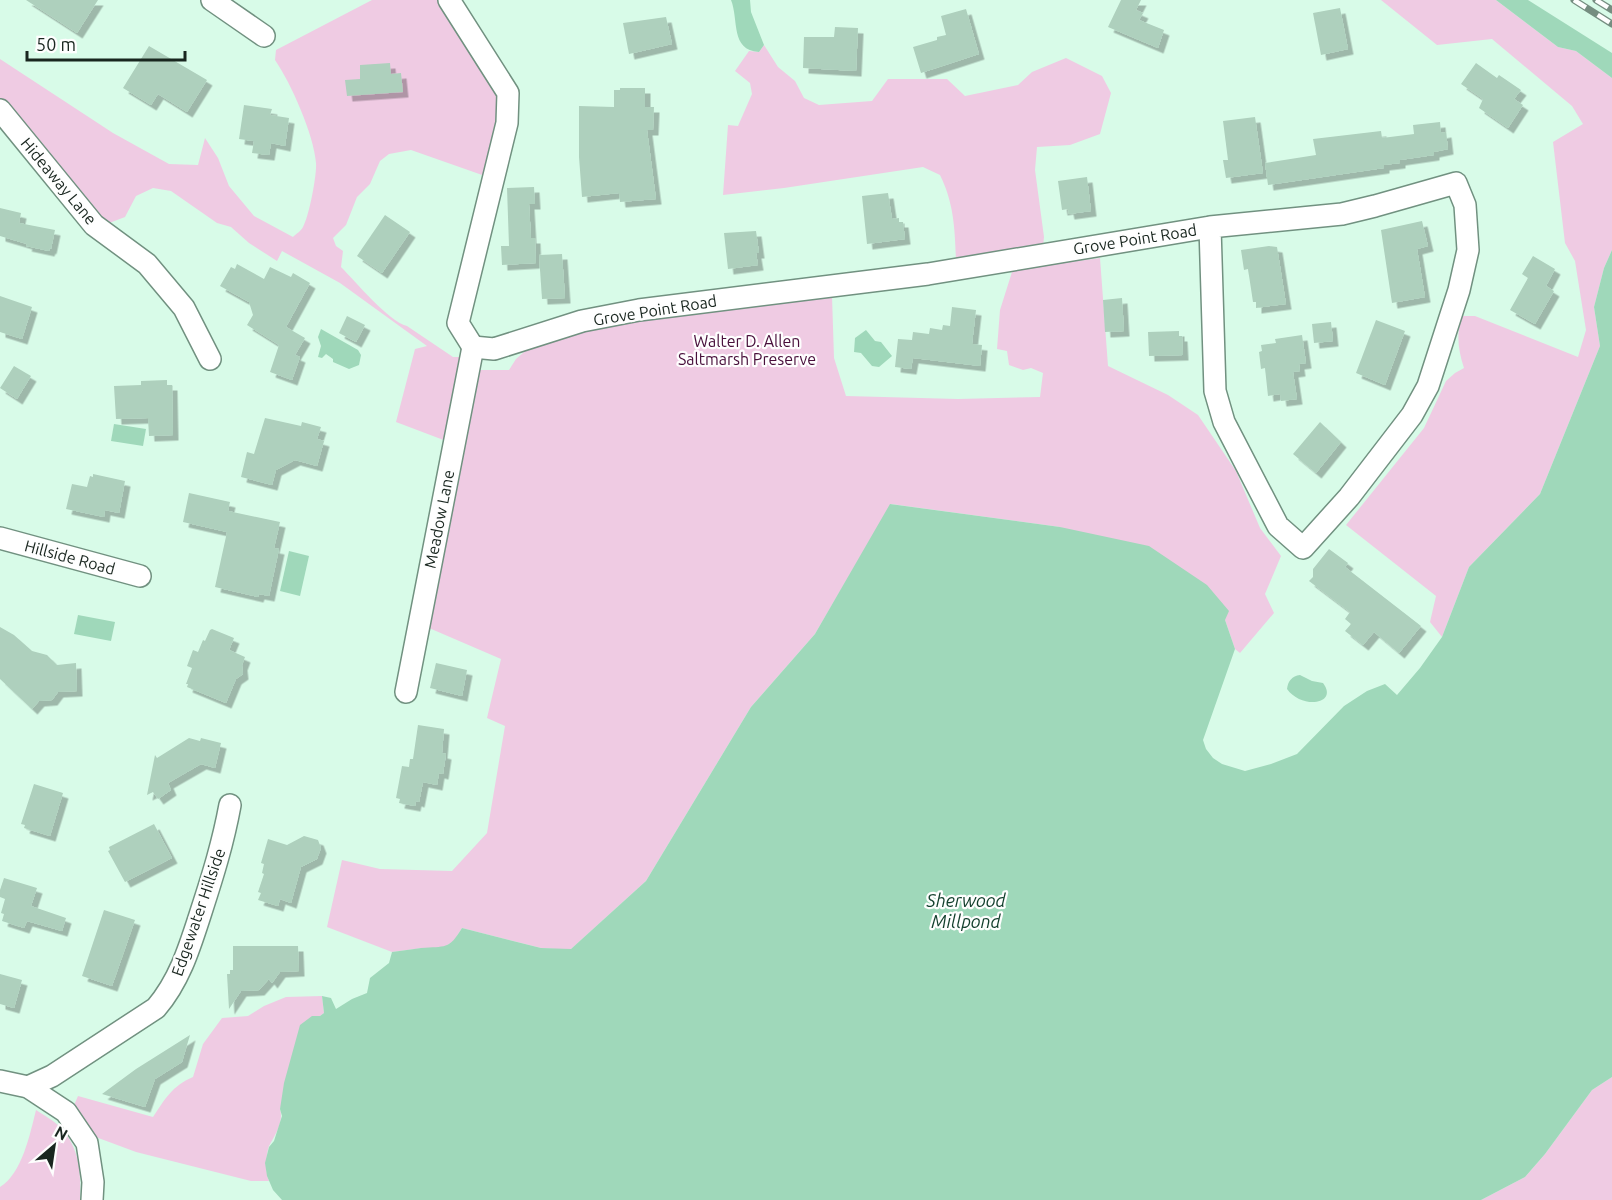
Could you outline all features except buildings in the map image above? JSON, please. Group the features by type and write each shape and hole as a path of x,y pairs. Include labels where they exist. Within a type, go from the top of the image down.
{"street":[{"path":"212,0 264,36"},
{"path":"449,0 508,93 507,123 458,323 472,347"},
{"name":"Hideaway Lane","path":"0,110 94,225 147,264 184,308 210,359"},
{"name":"Grove Point Road","path":"472,347 494,349 582,321 639,310 928,274 1210,227 1342,214 1375,207 1456,183 1465,205 1468,250 1459,290 1428,386 1412,415 1356,488 1303,548 1278,526 1224,422 1215,391 1210,227"},
{"name":"Meadow Lane","path":"406,692 472,347"},
{"name":"Hillside Road","path":"0,538 140,576"},
{"name":"Edgewater Hillside","path":"28,1087 52,1076 156,1008 170,992 188,952 221,850 230,805"},
{"path":"0,1080 28,1087 66,1112 87,1143 93,1182 92,1200"}],"green space":[{"name":"Walter D. Allen Saltmarsh Preserve","path":"372,0 440,0 500,100 502,119 485,176 411,150 389,154 380,161 370,184 357,197 346,225 333,238 336,246 343,251 341,267 391,317 453,357 459,357 463,366 476,370 509,370 516,359 541,337 584,326 832,296 834,358 846,396 958,399 1040,397 1043,373 1031,368 1023,370 1009,365 1007,351 997,349 1000,310 1012,272 1009,254 956,261 951,206 940,175 923,167 723,195 728,125 738,126 752,94 750,83 735,71 749,51 759,52 764,45 778,67 795,81 804,98 819,105 872,101 888,79 947,79 965,96 1018,85 1032,72 1066,58 1102,76 1111,93 1100,134 1070,145 1037,147 1035,170 1044,237 1041,266 1100,258 1108,366 1168,395 1198,415 1236,471 1260,528 1281,556 1265,594 1274,613 1240,653 1235,649 1225,620 1060,527 891,504 815,634 751,707 646,881 570,950 541,948 462,928 454,941 443,948 392,952 327,927 342,860 380,869 452,871 487,833 505,726 487,718 501,659 429,628 462,447 396,422 415,349 427,346 340,283 282,251 277,261 249,243 231,227 217,223 171,191 153,188 136,196 125,217 104,225 0,103 0,59 113,133 169,164 198,165 205,138 218,158 229,186 254,216 293,237 302,228 308,214 316,163 311,138 301,110 275,60 276,50"},
{"path":"1381,0 1496,0 1558,47 1576,51 1612,78 1612,250 1604,268 1594,307 1600,346 1540,494 1469,567 1442,637 1430,622 1436,596 1346,525 1424,428 1446,381 1464,368 1458,342 1462,316 1475,316 1578,357 1586,330 1575,261 1565,243 1553,142 1583,124 1572,106 1492,39 1437,45"},
{"path":"322,996 324,1013 320,1016 280,1109 280,1124 268,1149 266,1169 269,1181 251,1181 136,1152 93,1136 72,1110 78,1096 153,1117 174,1089 193,1077 203,1044 222,1018 248,1016 286,997"},
{"path":"1612,1077 1612,1200 1481,1200 1525,1177 1545,1154 1592,1090"},
{"path":"36,1110 60,1127 72,1143 78,1161 80,1200 0,1200 0,1187 8,1181 19,1163 28,1141"}],"water":[{"path":"731,0 750,0 751,12 764,45 759,52 750,50 740,40"},
{"path":"1496,0 1528,0 1612,53 1612,78 1576,51 1558,47"},
{"name":"Sherwood Millpond","path":"1612,250 1612,1077 1592,1090 1545,1154 1525,1177 1481,1200 282,1200 273,1190 265,1163 282,1116 280,1109 284,1083 300,1025 312,1016 320,1016 324,1013 322,996 331,998 336,1009 367,993 370,978 389,963 392,952 446,946 462,928 541,948 571,949 646,881 751,707 815,634 890,504 1060,527 1149,546 1207,585 1229,611 1225,620 1235,649 1203,740 1213,758 1222,764 1245,771 1297,754 1344,706 1367,691 1385,684 1397,695 1442,637 1469,567 1540,494 1600,346 1594,307 1604,268"},
{"path":"321,329 358,350 361,355 359,365 349,369 333,362 333,359 326,354 322,358 318,357 321,346 318,337"},
{"path":"866,330 875,341 881,342 892,356 879,367 872,366 861,353 854,352 855,338"},
{"path":"114,424 146,429 143,446 111,441"},
{"path":"289,551 309,556 300,596 280,591"},
{"path":"78,615 115,622 111,641 74,634"},
{"path":"1300,675 1323,683 1327,690 1323,700 1309,702 1301,700 1287,689 1291,679"}],"railway":[{"path":"1574,0 1612,24"},
{"path":"1596,0 1612,10"}]}
